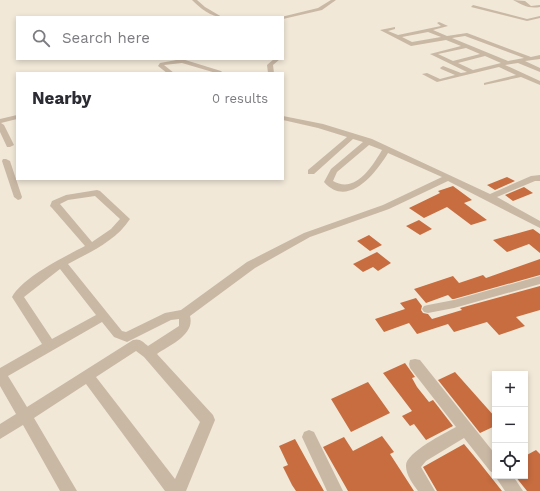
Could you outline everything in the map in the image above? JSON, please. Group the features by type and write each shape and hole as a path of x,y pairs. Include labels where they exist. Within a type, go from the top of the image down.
{"street":[{"path":"194,0 218,16"},
{"path":"284,18 320,9 334,0"},
{"path":"516,0 523,2 530,7 540,6"},
{"path":"473,8 482,8 527,20 540,17"},
{"path":"493,16 502,13"},
{"path":"397,37 446,26 439,23"},
{"path":"393,28 383,30 411,44 465,34 529,58"},
{"path":"428,30 507,63"},
{"path":"472,72 433,54 484,41"},
{"path":"427,42 446,51"},
{"path":"452,63 486,54"},
{"path":"424,74 439,81 507,63 540,57"},
{"path":"271,72 270,65 275,60"},
{"path":"170,72 161,66 162,64 182,61 219,72"},
{"path":"519,61 540,70"},
{"path":"499,65 540,83"},
{"path":"443,68 460,75"},
{"path":"486,84 521,75"},
{"path":"0,121 16,117"},
{"path":"284,118 316,124 369,141 490,197 540,225"},
{"path":"0,125 10,145"},
{"path":"311,172 352,136"},
{"path":"369,141 334,171 328,182 345,190 357,185 380,160 387,149"},
{"path":"6,161 18,198"},
{"path":"0,175 10,172"},
{"path":"0,432 88,377 132,341 169,316 184,314 251,265 307,235 386,207 449,177"},
{"path":"490,197 534,178 540,178"},
{"path":"50,346 18,297 21,292 61,263 90,246 122,226 125,219 97,193 66,198 55,203 55,206 90,246"},
{"path":"61,263 118,334 132,341 148,353 208,420 176,491 88,377"},
{"path":"428,309 454,304 540,280"},
{"path":"148,353 184,329 186,322 184,314"},
{"path":"69,491 0,374 103,316"},
{"path":"415,364 492,462"},
{"path":"427,491 416,475 413,465 421,456 465,429"},
{"path":"309,437 335,491"},
{"path":"505,479 515,491"}],"building":[{"path":"507,177 515,181 495,190 487,185"},
{"path":"453,186 472,200 464,203 487,220 471,225 447,207 424,218 409,208 440,193 438,191"},
{"path":"524,187 533,193 513,201 505,195"},
{"path":"419,220 432,229 420,235 406,226"},
{"path":"533,229 540,234 540,253 529,244 507,252 493,240"},
{"path":"369,235 382,245 370,251 357,241"},
{"path":"377,252 391,263 378,271 373,267 363,272 353,264"},
{"path":"540,259 540,275 454,299 448,295 426,303 414,289 453,276 459,283 483,275 486,278"},
{"path":"540,286 540,310 516,317 525,326 499,335 487,322 454,332 448,324 417,334 409,323 384,332 375,319 405,309 400,303 416,298 422,306 421,310 423,313 428,314 432,319 462,310 460,308"},
{"path":"405,363 415,377 412,378 417,387 429,402 433,400 453,426 426,440 414,424 410,426 402,416 412,411 383,373"},
{"path":"455,372 492,414 492,427 480,433 438,380"},
{"path":"368,382 390,413 351,432 331,399"},
{"path":"382,436 394,452 390,454 414,491 348,491 323,447 344,437 353,451"},
{"path":"295,439 324,491 296,491 292,485 283,467 288,465 279,446"},
{"path":"464,444 502,491 437,491 423,467"},
{"path":"536,450 540,454 540,491 527,491 517,479 528,479 528,454"}]}
